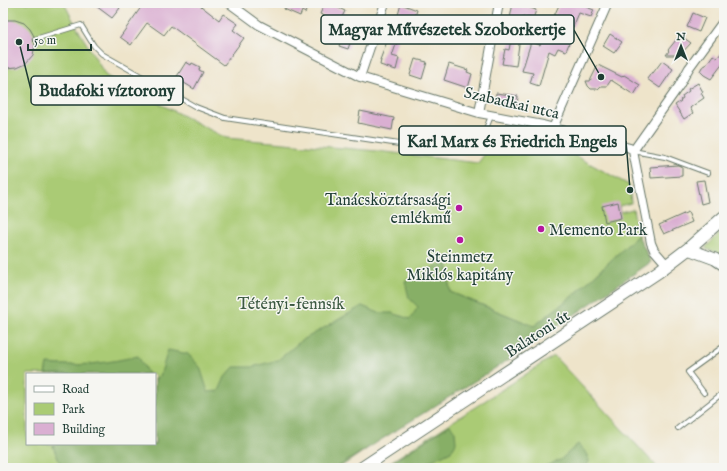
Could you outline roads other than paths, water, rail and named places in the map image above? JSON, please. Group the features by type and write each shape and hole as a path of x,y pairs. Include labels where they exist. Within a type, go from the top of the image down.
{"main road":[{"name":"Balatoni út","path":"362,468 667,265 688,249 724,217"}],"street":[{"name":"Szabadkai utca","path":"229,3 259,25 360,76 479,113 553,128 630,148 633,151"},
{"path":"360,76 385,3"},
{"path":"479,113 499,3"},
{"path":"553,128 608,3"},
{"path":"667,265 654,250 651,243 633,151 679,86 689,68 724,20"},
{"path":"688,249 715,259 724,265"}],"lane":[{"path":"34,39 80,24 94,46 102,54 196,107 213,115 225,118 446,151 467,149 476,143 483,135 491,116"},
{"path":"633,151 665,157 708,173"},
{"path":"704,393 688,372 724,346"},
{"path":"678,428 724,392"}],"place":[{"name":"Budafoki víztorony","path":"19,42"},
{"name":"Magyar Művészetek Szoborkertje","path":"601,77"},
{"name":"Karl Marx és Friedrich Engels","path":"630,190"},
{"name":"Tanácsköztársasági emlékmű","path":"459,208"},
{"name":"Memento Park","path":"541,229"},
{"name":"Steinmetz Miklós kapitány","path":"460,240"}],"park label":[{"name":"Tétényi-fennsík","path":"291,303"}]}
